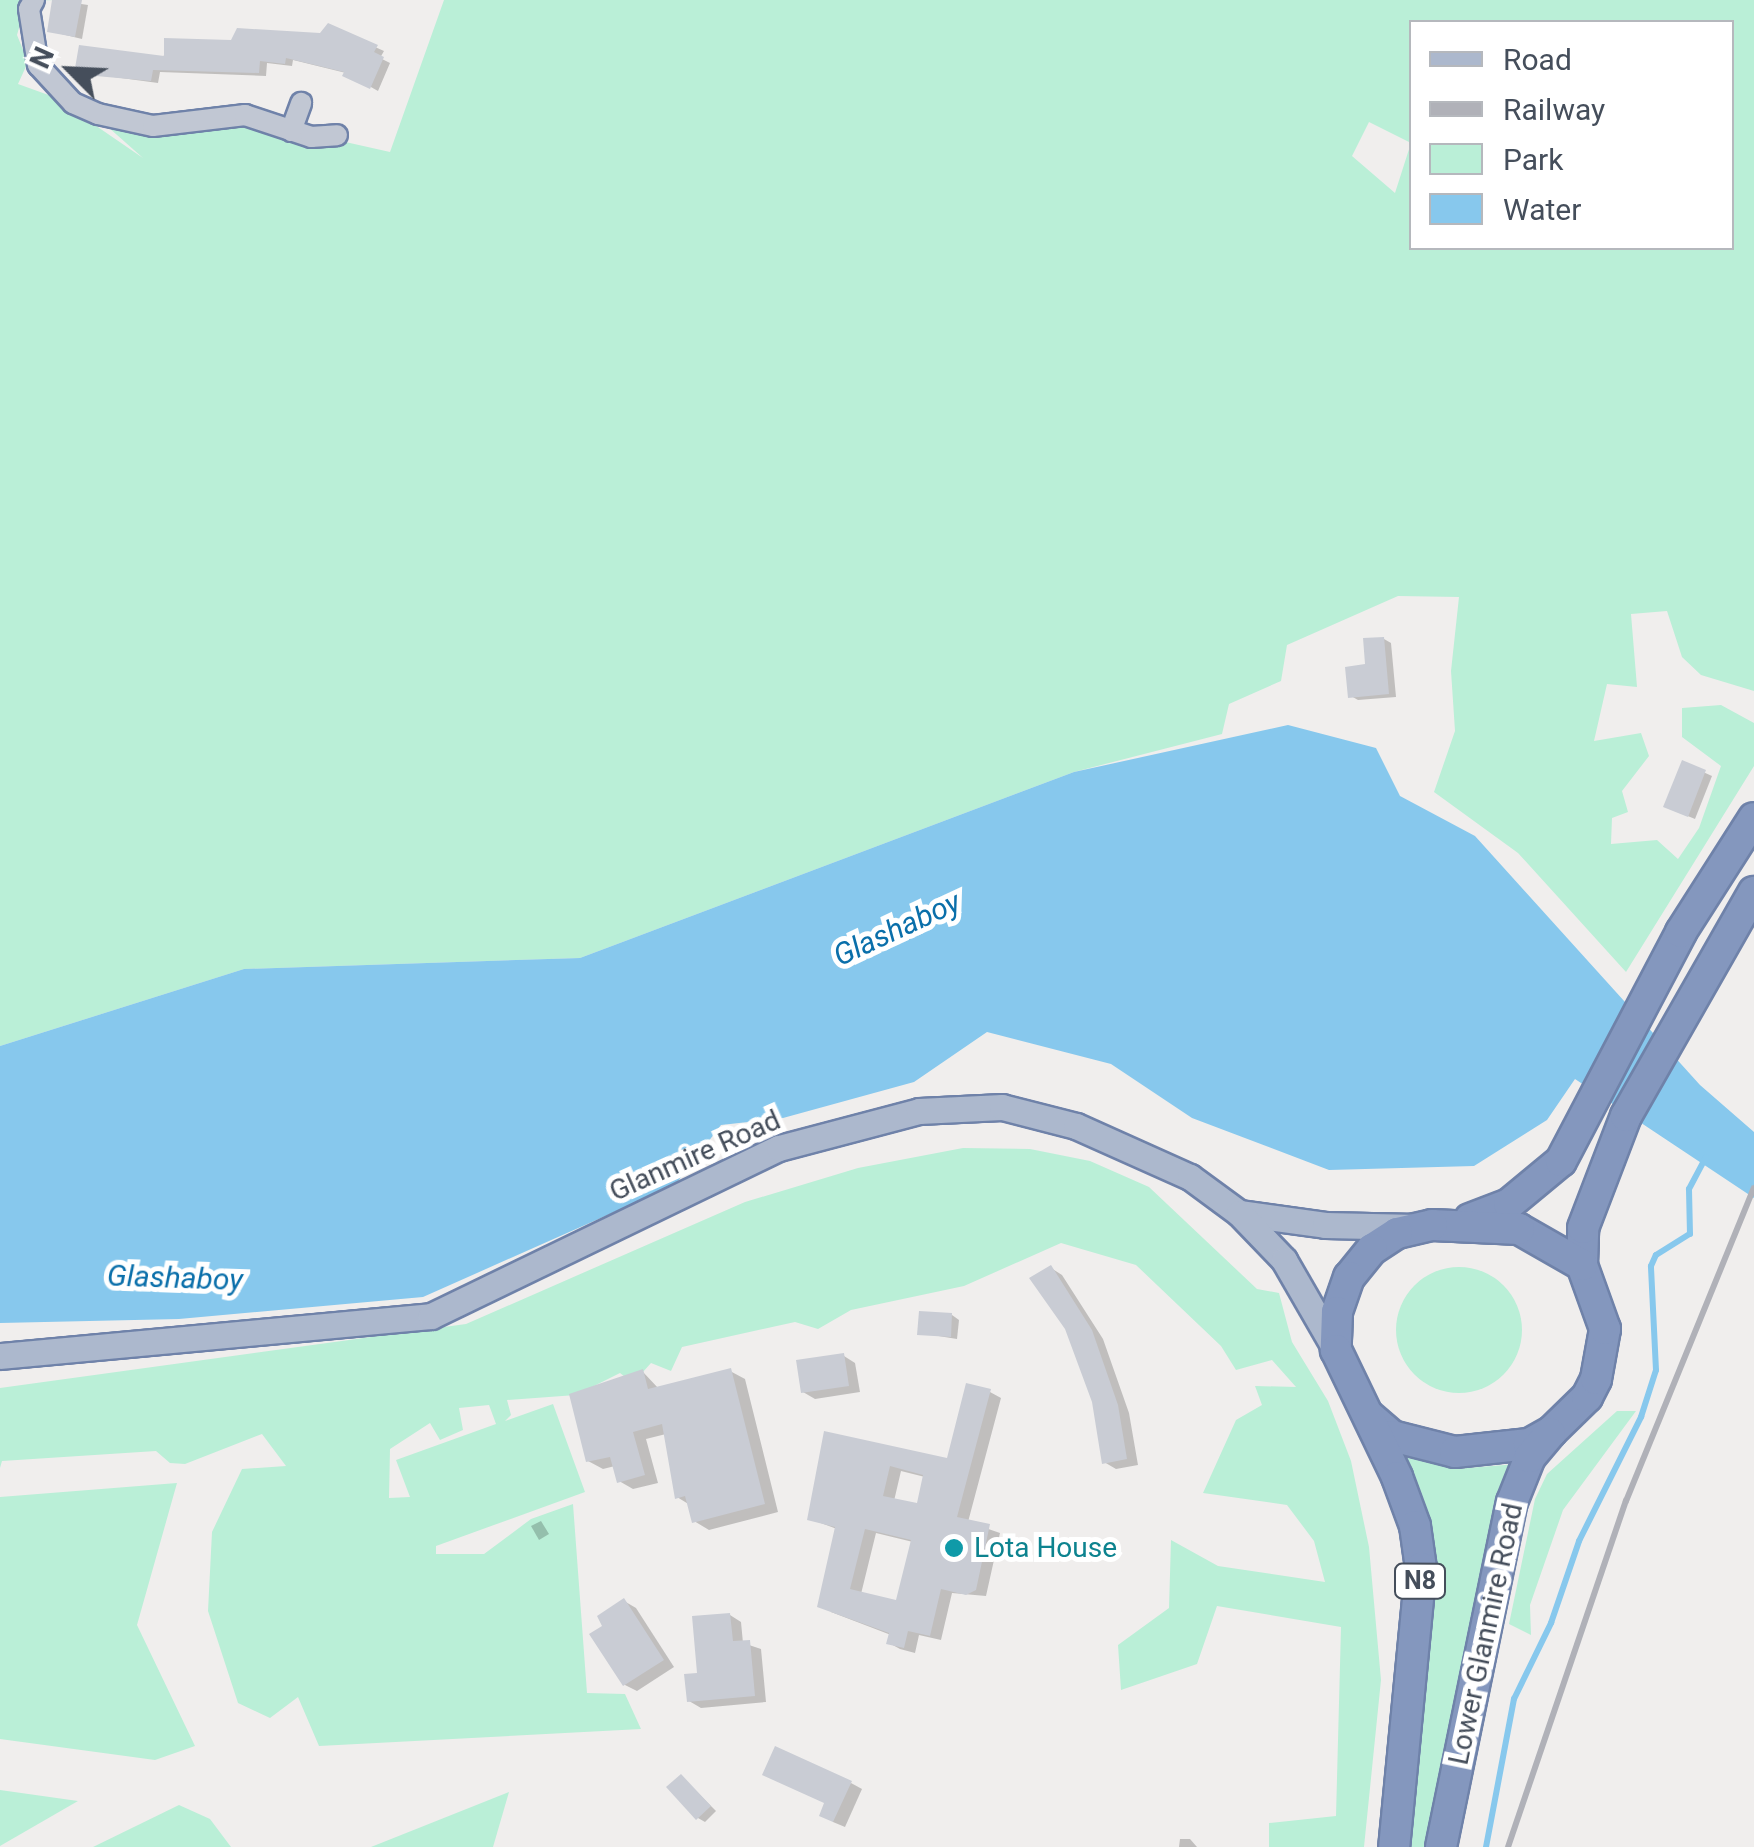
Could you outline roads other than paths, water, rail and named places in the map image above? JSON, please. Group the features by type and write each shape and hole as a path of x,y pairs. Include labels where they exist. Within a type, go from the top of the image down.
{"highway":[{"path":"1458,1223 1509,1204 1552,1171 1644,998 1754,818"},
{"path":"1369,1416 1392,1436 1455,1452 1529,1444 1552,1431 1587,1397 1596,1379 1605,1329 1582,1264 1588,1211 1626,1116 1670,1030 1754,892"},
{"path":"1336,1350 1338,1312 1348,1277 1372,1248 1422,1227 1458,1223 1519,1229 1582,1264"},
{"name":"N8","path":"1336,1350 1369,1416"},
{"name":"Lower Glanmire Road","path":"1369,1416 1415,1526 1421,1568 1394,1847"},
{"name":"Lower Glanmire Road","path":"1441,1847 1512,1502 1530,1458 1552,1431"}],"main road":[{"name":"Glanmire Road","path":"0,1356 431,1316 779,1148 919,1111 1002,1107 1076,1126 1190,1177 1239,1212 1296,1277 1336,1350"},
{"path":"1239,1212 1324,1225 1422,1227"}],"street":[{"path":"34,0 29,9 38,65 73,102 153,126 220,114 268,120 291,131 338,135"},
{"path":"291,131 301,103"}],"water":[{"name":"Glashaboy","path":"1288,725 1376,748 1400,796 1475,836 1700,1085 1754,1132 1754,1198 1575,1079 1547,1120 1474,1166 1329,1170 1192,1118 1111,1064 987,1032 914,1082 783,1118 721,1125 675,1185 423,1297 179,1319 0,1323 0,1046 244,969 580,958 1074,772"}],"waterway":[{"path":"1486,1847 1514,1699 1551,1623 1579,1541 1641,1417 1656,1370 1651,1266 1656,1255 1690,1234 1689,1189 1706,1157"}],"railway":[{"path":"1508,1847 1626,1501 1754,1188"}],"place":[{"name":"Lota House","path":"954,1548"}]}
